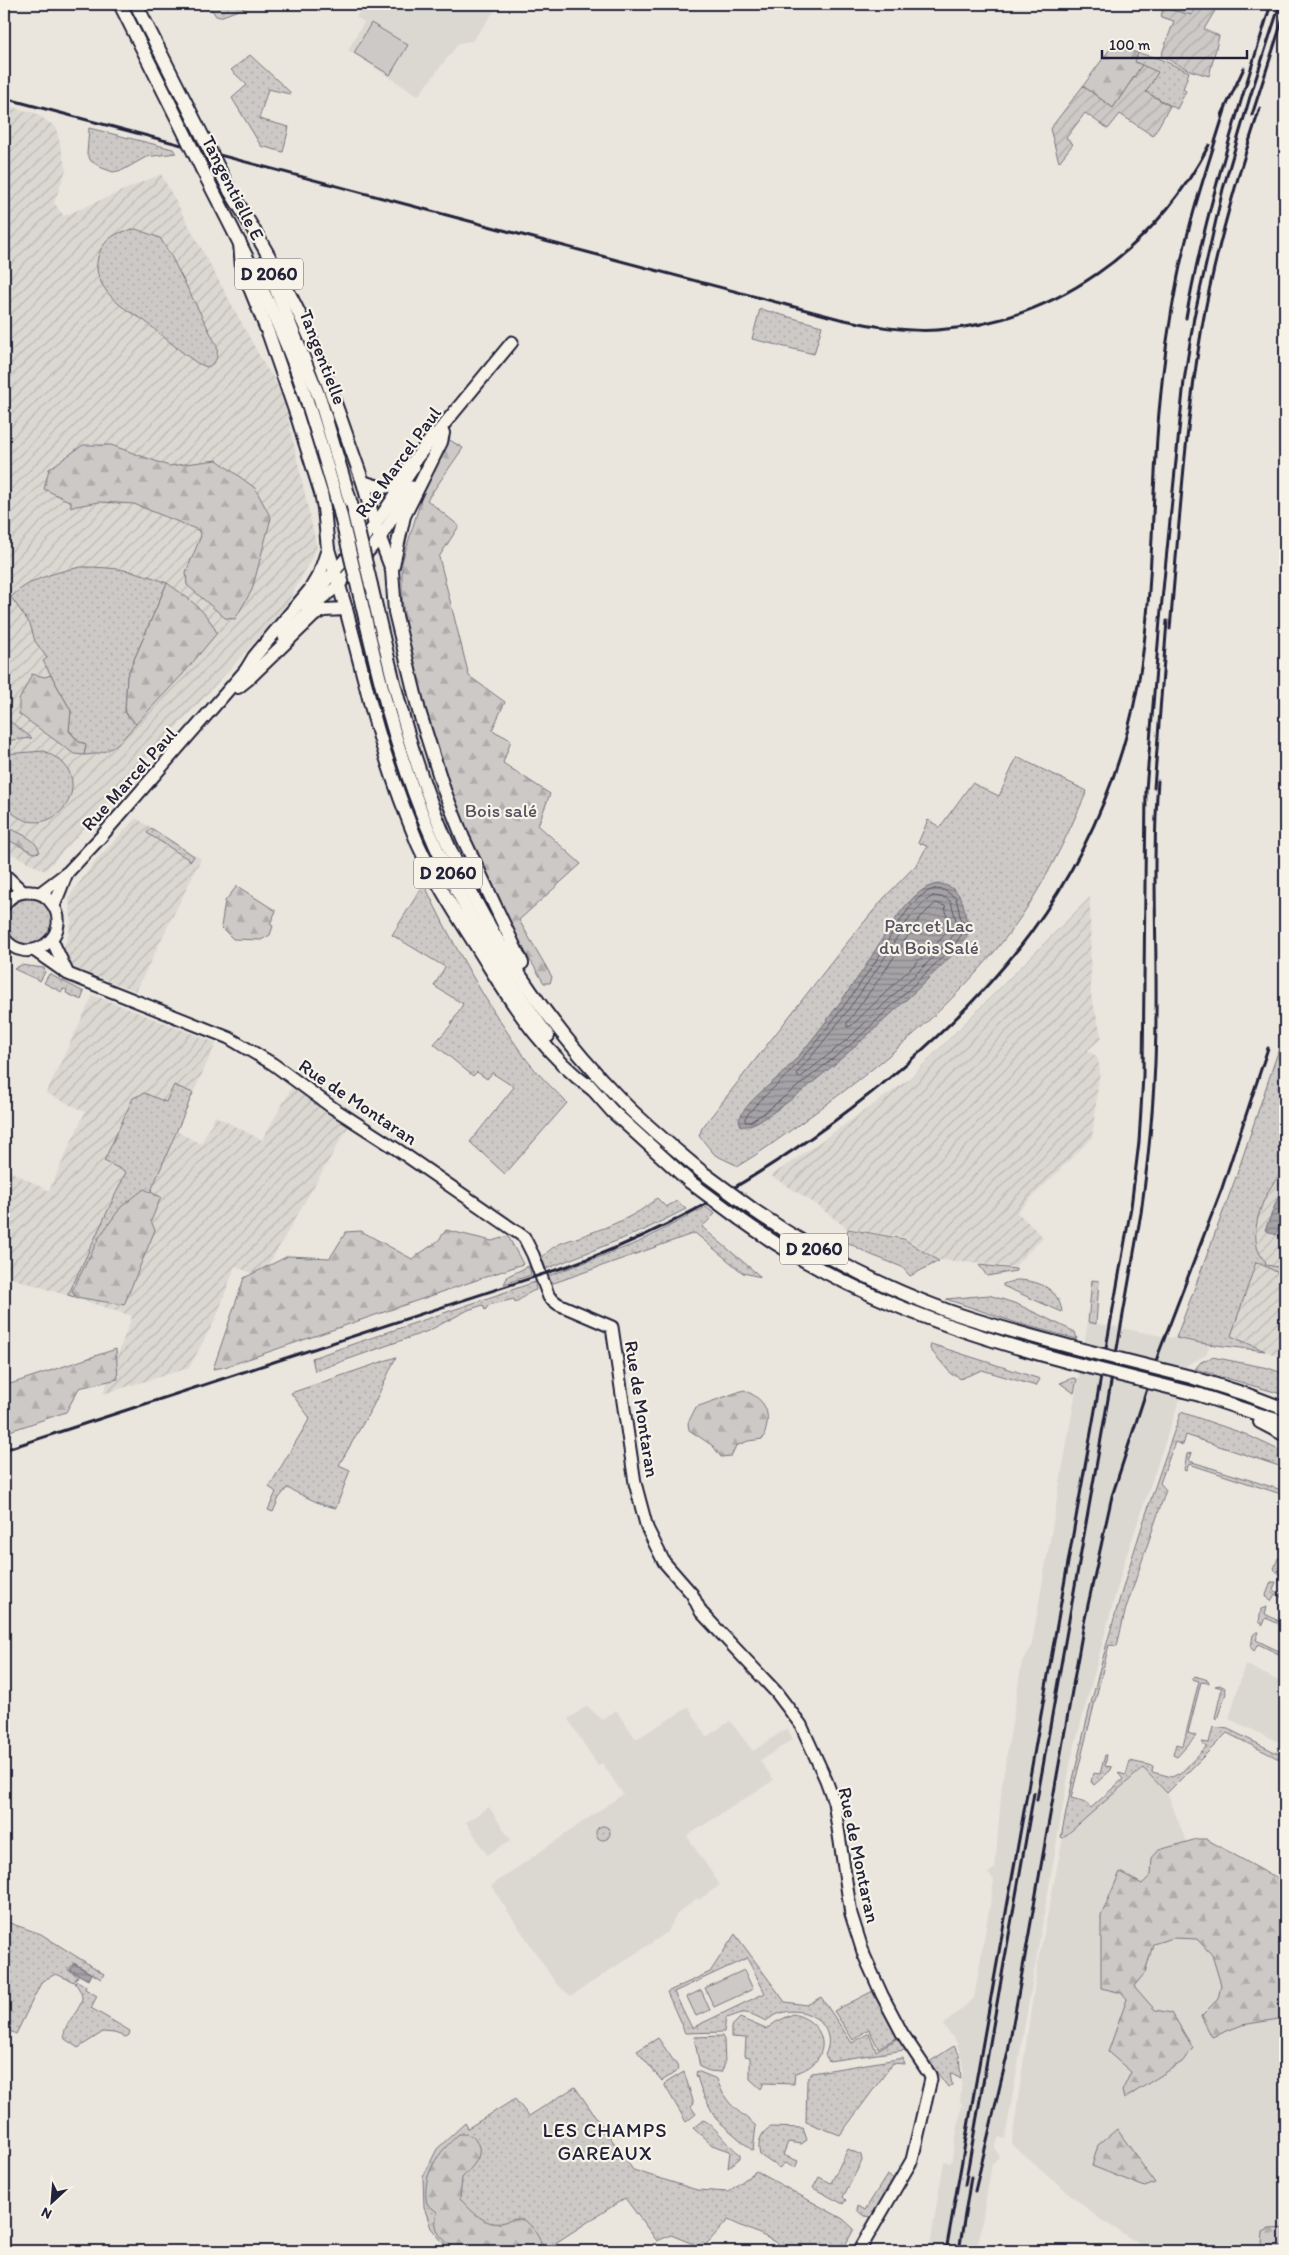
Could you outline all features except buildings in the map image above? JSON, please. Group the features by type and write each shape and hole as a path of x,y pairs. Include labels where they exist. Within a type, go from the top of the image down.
{"main road":[{"name":"Tangentielle E","path":"120,4 240,243 294,364 317,430 339,508 379,678 400,754 446,870 489,949 516,991 553,1043 592,1089"},
{"name":"Tangentielle E","path":"136,4 230,191"},
{"path":"230,191 253,228 311,340 331,388 363,482 375,525 392,570 397,620 431,753 464,838 518,956 544,1000 551,1018"},
{"name":"Tangentielle","path":"230,191 277,291 305,359 335,446 354,514 411,744 427,792 447,841 488,922 551,1018"},
{"path":"240,243 242,268 269,335 300,425 324,508 328,549 394,782 419,845 443,893 527,1022 570,1073 592,1089"},
{"path":"363,482 379,487 390,486 404,474 418,453 438,435 441,442 404,516 392,570"},
{"path":"245,672 254,657 310,590 320,573 328,549"},
{"path":"238,687 248,680 314,615 324,610 346,609"},
{"name":"D 2060","path":"551,1018 577,1051 621,1100 650,1128 702,1172 755,1211 807,1245 876,1280 948,1311 1079,1349 1191,1377 1285,1409"},
{"name":"D 2060","path":"592,1089 612,1111 690,1182 773,1243 849,1285 923,1317 997,1343 1200,1395 1246,1409"},
{"path":"1246,1409 1285,1423"},
{"path":"1246,1409 1260,1422 1285,1435"}],"street":[{"name":"Rue Marcel Paul","path":"40,894 68,872 375,525 438,435 512,342"},
{"name":"Rue Marcel Paul","path":"215,708 238,687 314,604 338,586 380,538 396,515 438,435"},
{"name":"Rue Marcel Paul","path":"54,906 68,872"},
{"path":"4,874 23,892"},
{"path":"5,899 23,892 40,894 54,906 57,913 58,928 52,940 44,947 35,951"},
{"name":"Rue de Montaran","path":"4,938 9,944 19,950 35,951 52,965 68,974 218,1032 273,1064 332,1108 398,1150 524,1237 549,1297 567,1308 612,1327 635,1483 648,1528 664,1562 692,1594 701,1612 776,1692 801,1725 834,1802 852,1914 864,1954 882,1995 931,2079 912,2160 859,2251"},
{"path":"52,940 68,974"}],"shaded area":[{"path":"364,4 500,4 472,41 459,43 418,96 348,50 364,22 356,17"},
{"path":"4,105 35,113 56,127 66,170 54,203 64,216 161,174 284,400 317,548 284,610 45,871 4,850"},
{"path":"136,818 201,859 136,991 76,969 66,960 62,951 71,920 69,899 71,894 95,861"},
{"path":"1090,897 1091,995 1102,1038 1088,1050 1097,1057 1100,1069 1092,1138 1017,1212 1043,1237 1014,1267 939,1260 904,1237 846,1228 817,1205 771,1176 908,1080"},
{"path":"93,995 216,1043 162,1162 178,1132 201,1144 215,1116 262,1140 292,1087 348,1127 261,1278 235,1266 217,1316 189,1368 103,1394 132,1316 8,1277 4,1281 4,1168 49,1191 85,1112 46,1093"},
{"path":"1285,1031 1285,1359 1265,1351 1176,1339 1236,1177"},
{"path":"1088,1322 1210,1345 1206,1355 1187,1365 1178,1404 1124,1563 1071,1760 1005,2139 999,2137 995,2147 999,2157 992,2164 977,2251 929,2251 944,2161 951,2163 962,2104 960,2101 963,2068 960,2052 958,2044 943,2025 974,1998 994,1880 988,1873 995,1868 1002,1784 1022,1661 1031,1648"},
{"path":"1245,1664 1285,1684 1285,1745 1229,1719"},
{"path":"587,1706 603,1720 616,1710 636,1739 689,1707 706,1737 730,1721 753,1751 787,1728 793,1739 760,1761 774,1780 687,1836 720,1885 699,1900 697,1898 676,1915 668,1932 571,1996 557,1985 491,1886 623,1794 602,1763 598,1766 568,1719"},
{"path":"1143,1768 1168,1794 1196,1868 1285,1913 1285,2251 1150,2251 1097,2217 1013,2146 1012,2141 1038,1961 1063,1838"},
{"path":"489,1807 511,1840 487,1855 466,1822"}],"green space":[{"path":"208,4 254,4 220,17 216,16"},
{"path":"1164,4 1197,4 1192,16 1163,8"},
{"path":"1197,4 1204,4 1216,9 1204,29 1219,36 1209,76 1189,70 1161,56 1174,21 1161,17 1163,8 1192,15"},
{"path":"371,23 408,45 390,75 354,53"},
{"path":"1112,46 1138,53 1135,62 1142,65 1113,108 1083,86"},
{"path":"1138,53 1160,59 1189,72 1183,89 1186,91 1177,109 1146,92 1142,65 1134,62"},
{"path":"250,55 290,92 290,94 268,89 259,119 289,127 283,152 261,146 232,98 247,85 231,70"},
{"path":"1142,65 1158,72 1146,92 1170,106 1153,136 1120,114 1108,129 1085,113 1066,138 1073,144 1059,162 1050,129 1083,86 1113,108"},
{"path":"89,128 173,149 176,153 146,157 123,170 113,172 91,161 87,154"},
{"path":"136,229 160,238 170,254 217,346 216,359 213,364 207,367 197,363 144,321 125,309 103,287 97,269 97,259 101,249 108,240 116,235"},
{"path":"760,309 822,326 814,354 752,339"},
{"name":"Bois salé","path":"448,439 463,448 427,500 459,526 439,557 469,676 505,702 492,730 511,740 503,763 550,794 538,825 581,864 519,920 552,977 550,983 544,983 524,950 460,817 416,678 407,638 402,598 402,562 425,487"},
{"path":"83,445 111,445 169,466 217,460 255,488 271,518 252,590 235,619 225,618 187,585 186,572 201,536 198,530 134,504 99,502 71,507 71,502 44,489 49,469"},
{"path":"81,567 125,570 167,583 127,676 125,713 136,724 119,742 108,750 84,755 86,744 79,742 69,730 71,711 43,661 47,658 35,641 30,624 11,597 34,581"},
{"path":"167,583 202,611 217,633 183,674 136,724 125,713 127,676"},
{"path":"32,674 45,677 51,675 71,711 69,731 79,742 86,744 84,755 74,754 19,714 19,700"},
{"path":"4,717 32,738 4,741"},
{"path":"44,751 61,761 70,774 72,787 68,801 60,812 49,819 35,822 19,818 4,805 4,754"},
{"name":"Parc et Lac du Bois Salé","path":"1017,757 1087,791 1061,847 1041,884 1007,936 986,962 940,1010 863,1077 738,1166 715,1155 699,1136 702,1128 842,949 884,898 918,863 927,846 918,843 928,820 940,827 972,783 999,796"},
{"path":"4,824 34,842 40,852 34,853 4,838"},
{"path":"151,828 194,856 191,861 147,833"},
{"path":"424,884 458,952 497,1017 531,1065 567,1103 505,1174 470,1142 514,1087 492,1073 487,1079 477,1072 473,1076 434,1044 450,1026 463,1004 434,986 445,967 392,935"},
{"path":"237,886 276,911 270,924 273,926 270,935 261,940 233,939 221,927 225,901"},
{"path":"24,899 34,899 48,909 52,922 48,935 42,941 34,945 24,945 10,935 6,927 6,917 16,903"},
{"path":"21,965 44,968 45,972 40,981 14,969"},
{"path":"49,974 84,992 81,1000 66,993 67,990 63,989 62,992 44,983"},
{"path":"1285,1031 1285,1152 1281,1165 1282,1173 1268,1192 1258,1216 1256,1242 1259,1253 1266,1262 1265,1265 1285,1268 1285,1276 1256,1262 1231,1336 1265,1351 1176,1338 1236,1177"},
{"path":"174,1085 193,1093 148,1198 105,1235 74,1297 68,1295 126,1172 104,1161 133,1098 144,1093 166,1102"},
{"path":"144,1189 161,1197 151,1221 155,1230 124,1305 76,1297 72,1291 100,1236 121,1207"},
{"path":"657,1198 666,1207 677,1201 686,1209 644,1230 546,1269 542,1258 556,1246 623,1220"},
{"path":"706,1207 715,1214 702,1227 761,1277 743,1273 695,1233 551,1284 548,1276 637,1243"},
{"path":"848,1229 904,1239 939,1261 910,1276 902,1267 869,1254 845,1241"},
{"path":"446,1230 492,1241 508,1236 523,1264 225,1367 213,1369 244,1278 288,1256 330,1258 346,1232 361,1231 412,1259 438,1241"},
{"path":"979,1265 1016,1269 1016,1271 987,1276"},
{"path":"529,1266 531,1275 504,1284 508,1276"},
{"path":"1016,1280 1039,1284 1052,1291 1060,1304 1062,1312 1003,1286 1003,1284"},
{"path":"1092,1280 1099,1281 1096,1324 1088,1322"},
{"path":"535,1282 536,1290 515,1302 514,1299 489,1305 485,1310 483,1305 468,1310 428,1331 315,1371 312,1358"},
{"path":"989,1295 1017,1304 1075,1332 1077,1339 1017,1323 946,1299"},
{"path":"931,1344 1040,1379 1036,1386 982,1370 960,1379 956,1375 952,1375 930,1349"},
{"path":"116,1349 118,1379 79,1388 66,1412 4,1433 4,1386"},
{"path":"396,1357 373,1406 339,1465 350,1470 336,1508 323,1505 287,1488 279,1498 273,1512 268,1510 276,1492 269,1487 310,1418 291,1393"},
{"path":"1212,1357 1268,1368 1285,1374 1285,1395 1195,1369 1201,1362"},
{"path":"1073,1378 1077,1379 1074,1393 1060,1383"},
{"path":"744,1390 758,1399 766,1409 767,1422 763,1439 748,1441 736,1446 731,1456 721,1457 713,1446 689,1430 688,1423 696,1407"},
{"path":"1181,1412 1245,1434 1285,1453 1285,1468 1186,1435 1183,1445 1175,1442 1160,1483 1166,1490 1126,1608 1117,1646 1109,1645 1071,1798 1086,1802 1091,1808 1123,1779 1118,1773 1126,1775 1130,1761 1153,1766 1152,1772 1172,1777 1179,1775 1206,1747 1202,1742 1209,1743 1213,1727 1228,1729 1285,1757 1285,1762 1227,1733 1167,1793 1143,1768 1063,1838 1061,1837 1072,1783 1098,1676 1128,1570"},
{"path":"1192,1453 1189,1461 1285,1491 1285,1503 1282,1502 1284,1495 1189,1464 1186,1471 1184,1470 1187,1454"},
{"path":"1278,1558 1285,1558 1281,1564 1285,1566 1285,1570 1283,1569 1280,1575 1274,1569"},
{"path":"1271,1582 1276,1582 1273,1590 1285,1596 1285,1599 1275,1594 1271,1601 1267,1598 1266,1595"},
{"path":"1267,1607 1265,1614 1285,1624 1285,1627 1266,1618 1263,1625 1259,1622 1261,1609"},
{"path":"1259,1632 1256,1640 1285,1654 1285,1657 1258,1644 1254,1651 1251,1648 1253,1635"},
{"path":"1195,1676 1208,1680 1209,1683 1201,1682 1188,1733 1196,1736 1177,1757 1173,1755 1176,1744 1183,1746 1199,1681 1192,1679"},
{"path":"1220,1685 1225,1688 1226,1693 1217,1719 1215,1718 1222,1688 1215,1686"},
{"path":"1105,1755 1107,1755 1105,1766 1112,1767 1111,1770 1094,1785 1091,1782 1093,1773 1100,1774"},
{"path":"600,1826 606,1826 610,1833 606,1840 600,1840 596,1836 596,1830"},
{"path":"1197,1839 1206,1839 1285,1883 1285,2018 1242,2025 1212,2037 1201,2016 1218,1999 1221,1985 1212,1955 1197,1939 1173,1938 1153,1944 1145,1973 1134,1986 1155,2010 1172,2013 1193,2048 1182,2062 1124,2099 1122,2091 1131,2072 1108,2052 1127,1999 1122,1993 1101,1988 1101,1916 1120,1872 1142,1884 1151,1875 1152,1858 1159,1850"},
{"path":"4,1921 41,1934 104,1974 101,1979 74,1963 68,1970 78,1976 74,1982 56,1974 42,1981 16,2034 4,2028"},
{"path":"735,1934 785,2002 807,2005 821,1997 852,2043 869,2033 876,2051 898,2038 905,2050 829,2061 825,2055 828,2043 827,2033 822,2024 803,2012 791,2011 778,2014 766,2021 751,2014 742,2013 726,2018 724,2032 685,2033 667,1992 710,1972","holes":["747,1958 765,1993 692,2028 674,1992"]},
{"path":"744,1970 753,1989 714,2007 705,1988"},
{"path":"77,1981 86,1986 85,1989 97,1996 91,2008 130,2031 129,2035 126,2037 103,2032 78,2048 65,2039 65,2029 81,2003 81,1992 75,1983"},
{"path":"701,1990 710,2010 696,2016 687,1997"},
{"path":"873,1991 898,2037 878,2048 869,2029 853,2040 834,2011"},
{"path":"793,2014 806,2019 815,2026 820,2034 821,2053 816,2061 807,2068 795,2073 794,2084 764,2083 761,2089 750,2079 750,2057 745,2056 746,2038 731,2037 731,2027 740,2018 766,2029"},
{"path":"722,2036 724,2040 725,2064 721,2072 709,2071 700,2067 694,2037"},
{"path":"658,2038 678,2067 677,2071 662,2081 637,2051"},
{"path":"954,2046 959,2054 961,2079 950,2073 952,2085 948,2087 929,2062"},
{"path":"903,2058 904,2064 893,2063 840,2135 806,2122 807,2080 812,2073"},
{"path":"697,2071 717,2079 728,2101 756,2126 753,2151 716,2119 702,2092 696,2074"},
{"path":"684,2072 694,2104 691,2107 696,2114 686,2122 664,2084"},
{"path":"575,2087 633,2170 697,2190 728,2192 756,2171 843,2219 854,2229 842,2251 791,2251 764,2236 728,2220 703,2248 671,2235 657,2241 625,2198 543,2251 450,2251 431,2228 424,2207 423,2177 437,2149 465,2123 468,2128 515,2099 529,2116"},
{"path":"703,2120 711,2125 740,2154 740,2158 728,2168 730,2151 712,2145 693,2128"},
{"path":"771,2127 803,2128 807,2140 801,2144 788,2142 783,2155 798,2161 795,2168 785,2163 779,2168 760,2155 760,2139 764,2132"},
{"path":"1117,2129 1155,2183 1145,2187 1092,2166 1098,2145"},
{"path":"459,2134 467,2134 473,2137 479,2146 476,2161 462,2178 460,2199 474,2213 492,2223 517,2219 527,2222 540,2239 542,2248 537,2251 457,2251 437,2230 437,2212 427,2204 426,2193 429,2174 444,2149"},
{"path":"848,2149 861,2155 862,2161 843,2197 846,2200 843,2204 813,2188 819,2177 831,2183"},
{"path":"887,2175 896,2180 873,2216 868,2217 862,2214 857,2209 858,2206 865,2210"},
{"path":"1285,2228 1285,2251 1258,2251 1262,2244 1263,2232 1269,2229"}],"water":[{"path":"940,884 952,888 956,892 964,906 966,919 972,921 967,936 957,950 917,990 814,1081 782,1106 757,1122 741,1126 739,1120 747,1106 786,1070 815,1036 859,976 905,907 916,895 928,887"},
{"path":"1281,1190 1285,1191 1285,1211 1276,1235 1265,1230"},
{"path":"74,1964 91,1974 88,1980 70,1970"}],"railway":[{"path":"1186,318 1213,199 1271,4"},
{"path":"946,2251 1131,1207 1139,1142 1143,1076 1146,790 1160,620 1184,381 1194,317 1223,189 1280,4"},
{"path":"1252,115 1285,12"},
{"path":"1222,115 1244,68"},
{"path":"4,98 840,319 876,326 913,330 937,330 981,324 1022,312 1061,295 1097,274 1131,247 1160,217 1187,182 1209,145"},
{"path":"1170,629 1187,440 1202,327 1227,217 1260,108"},
{"path":"4,1450 568,1266 604,1253 672,1222 738,1185 833,1122 889,1078 941,1033 988,985 1030,934 1066,879 1097,820 1121,755 1138,685 1147,617 1156,446 1164,361 1172,310 1188,234 1225,110"},
{"path":"1154,788 1167,621"},
{"path":"1037,1800 1141,1213 1147,1164 1154,1091 1156,1041 1155,869 1158,781"},
{"path":"975,2191 1008,2052 1084,1623 1112,1496 1158,1355 1222,1188 1268,1048"},
{"path":"965,2185 1034,1793"},
{"path":"959,2251 971,2177"}],"district":[{"name":"LES CHAMPS GAREAUX","path":"605,2142"}]}
